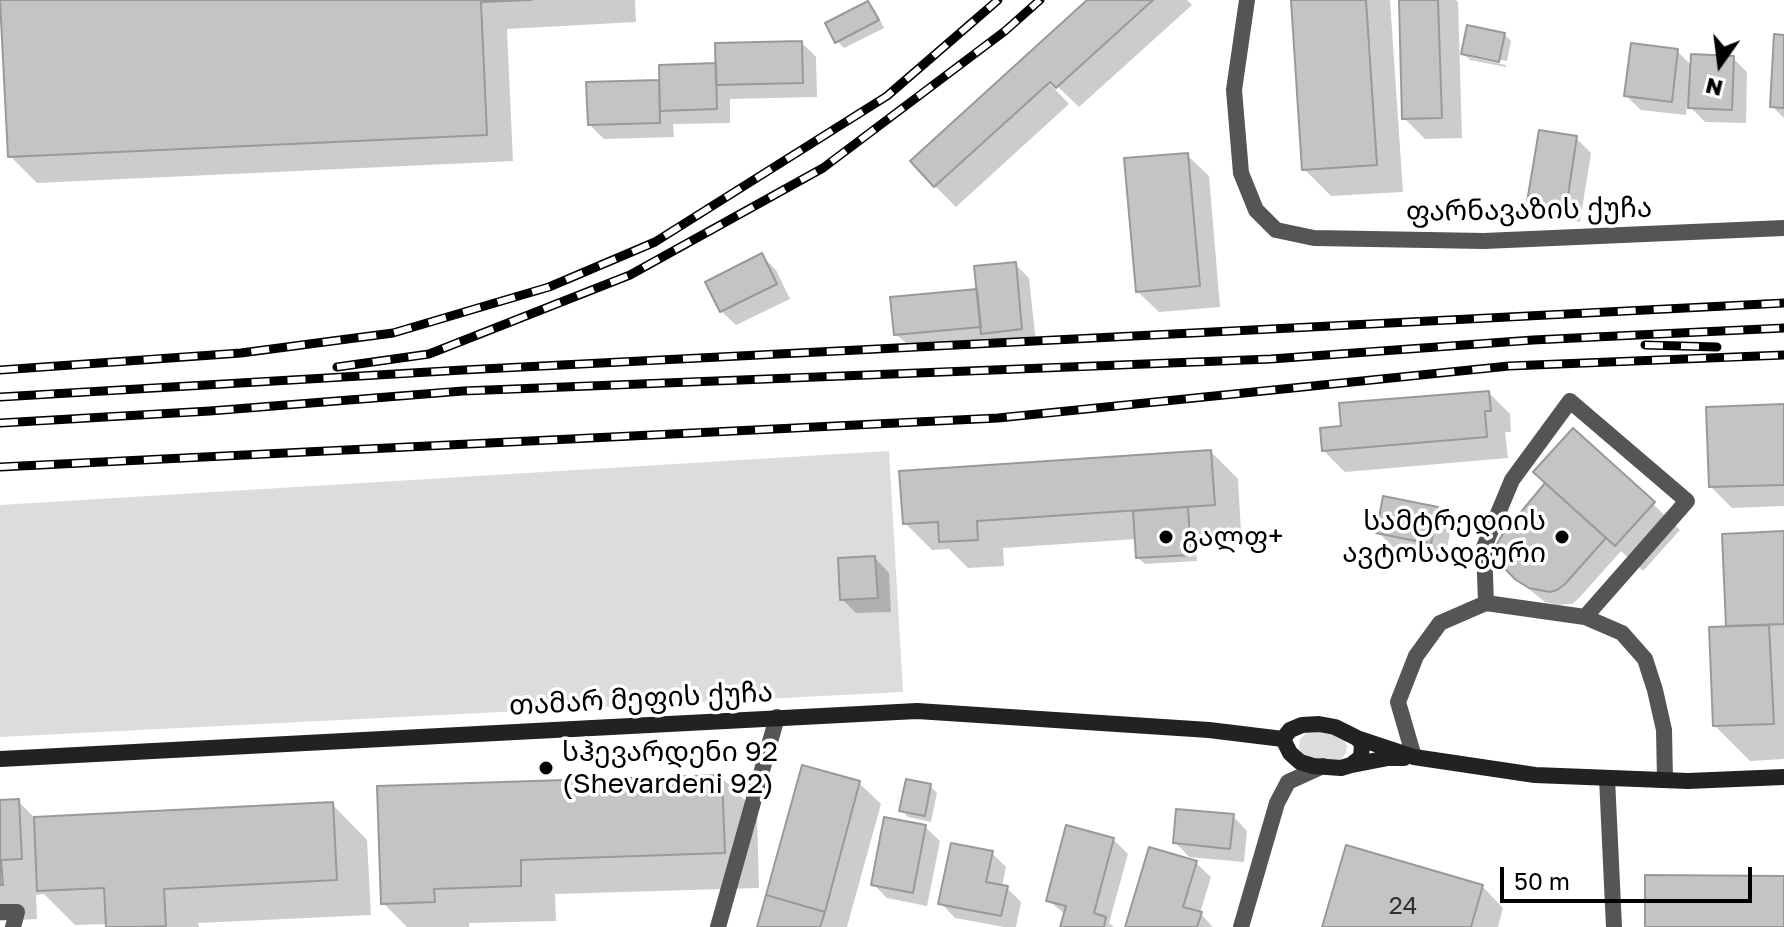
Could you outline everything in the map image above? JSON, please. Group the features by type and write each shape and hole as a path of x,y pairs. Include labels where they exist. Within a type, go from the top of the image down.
{"main road":[{"name":"თამარ მეფის ქუჩა","path":"0,759 917,711 1209,730 1283,739"},
{"name":"თამარ მეფის ქუჩა","path":"1283,739 1290,730 1312,724 1335,727 1357,738 1414,757 1535,775 1665,780 1784,777"},
{"path":"1351,765 1358,761 1362,751 1362,744 1357,738"},
{"name":"თამარ მეფის ქუჩა","path":"1283,739 1300,762 1313,766 1341,768 1388,758 1414,757"}],"street":[{"name":"ფარნავაზის ქუჩა","path":"1247,0 1234,90 1241,173 1256,210 1276,230 1314,238 1484,241 1784,228"},
{"path":"1486,603 1484,547 1506,494 1512,480 1570,401 1687,501 1585,617"},
{"path":"1414,757 1398,702 1416,656 1440,623 1486,603 1585,617 1622,633 1645,659 1655,690 1664,730 1665,780"},
{"path":"718,927 777,717"},
{"path":"1241,927 1277,803 1288,782 1323,766"},
{"path":"1607,778 1614,927"},
{"path":"0,912 17,912 13,927"}],"shaded area":[{"path":"889,451 903,692 0,737 0,505"},
{"path":"1312,731 1338,734 1347,746 1346,753 1334,762 1308,759 1299,747 1300,739"}],"building":[{"path":"0,0 532,0 481,2 487,135 8,157"},
{"path":"1087,0 1153,0 1056,88 1050,82 934,187 910,161"},
{"path":"1291,0 1366,0 1377,165 1302,170"},
{"path":"1399,0 1438,0 1442,118 1402,119"},
{"path":"868,1 879,20 835,43 825,23"},
{"path":"1467,25 1505,33 1499,62 1461,54"},
{"path":"1774,34 1784,35 1784,108 1770,107"},
{"path":"802,41 803,83 716,85 715,43"},
{"path":"1631,43 1678,49 1672,102 1624,96"},
{"path":"1691,54 1734,56 1732,110 1688,108"},
{"path":"716,63 717,109 660,111 659,65"},
{"path":"659,80 660,123 588,125 586,82"},
{"path":"1539,130 1577,136 1566,209 1527,202"},
{"path":"1188,153 1200,286 1136,292 1124,158"},
{"path":"762,253 777,284 720,312 705,282"},
{"path":"1016,262 1022,329 981,334 974,266"},
{"path":"977,289 981,327 894,335 890,297"},
{"path":"1489,391 1491,411 1485,411 1487,437 1322,451 1320,428 1341,426 1339,403"},
{"path":"1784,404 1784,485 1709,487 1706,407"},
{"path":"1573,428 1655,502 1615,546 1533,472"},
{"path":"1211,450 1215,505 977,521 978,540 939,542 938,522 903,524 899,471"},
{"path":"1545,483 1606,538 1565,584 1550,592 1529,588 1516,580 1496,552 1502,535"},
{"path":"1383,496 1438,507 1431,544 1376,533"},
{"path":"1188,507 1191,555 1136,558 1133,511"},
{"path":"1784,531 1784,624 1726,626 1722,534"},
{"path":"875,556 878,598 840,600 838,558"},
{"path":"1769,625 1774,724 1713,726 1709,627"},
{"path":"802,765 860,781 825,912 766,895"},
{"path":"722,775 725,853 521,860 521,886 434,889 435,902 381,904 377,786"},
{"path":"906,779 931,784 925,816 899,811"},
{"path":"19,799 22,859 1,860 3,885 0,885 0,800"},
{"path":"333,802 337,880 164,889 166,926 106,927 104,888 37,891 34,817"},
{"path":"1176,809 1234,814 1230,849 1173,843"},
{"path":"884,817 926,825 913,893 871,885"},
{"path":"1066,825 1114,838 1094,913 1106,917 1104,927 1060,927 1066,906 1046,901"},
{"path":"951,843 993,851 986,882 1008,886 1001,916 938,904"},
{"path":"1346,845 1483,885 1471,927 1322,927"},
{"path":"1149,847 1197,861 1183,907 1202,912 1197,927 1125,927"},
{"path":"1645,875 1784,876 1784,927 1645,927"},
{"path":"766,895 825,912 820,927 757,927"}],"railway":[{"path":"0,370 241,353 393,333 549,287 655,242 887,96 998,0"},
{"path":"337,367 429,354 630,275 823,168 1005,31 1040,0"},
{"path":"0,397 463,370 1784,303"},
{"path":"0,423 210,411 463,391 1271,359 1533,340 1784,328"},
{"path":"1645,345 1717,347"},
{"path":"0,467 998,418 1509,366 1784,355"}],"place":[{"name":"გალფ+","path":"1166,537"},
{"name":"სამტრედიის ავტოსადგური","path":"1562,537"},
{"name":"სჰევარდენი 92 (Shevardeni 92)","path":"546,768"}]}
